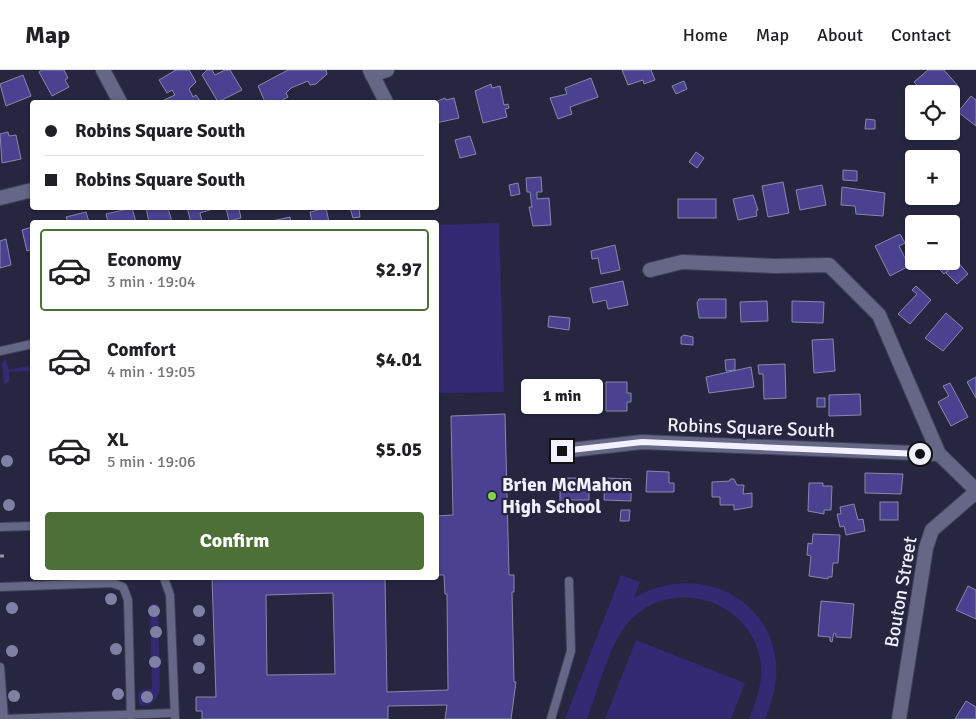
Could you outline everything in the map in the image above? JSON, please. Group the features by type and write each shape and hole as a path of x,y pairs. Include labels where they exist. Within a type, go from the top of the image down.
{"street":[{"path":"103,70 119,100"},
{"path":"385,100 371,72 388,70"},
{"path":"0,198 30,190"},
{"path":"650,270 682,262 776,266 829,265 879,315 940,454 976,491"},
{"name":"Robins Square South","path":"562,451 642,442 940,454"},
{"name":"Bouton Street","path":"899,719 926,548 932,530 976,491"}],"lane":[{"path":"0,351 30,344"},
{"path":"0,527 30,526"},
{"path":"0,667 4,719 175,716 170,595 165,580"},
{"path":"551,719 572,651 570,581"},
{"path":"0,587 112,583 123,588 128,600 131,716"}],"path":[{"path":"0,556 7,556"}],"shaded area":[{"path":"499,223 504,392 439,393 439,225"},
{"path":"5,358 9,370 30,365 30,371 9,372 9,382 4,385 2,364"},
{"path":"621,575 640,582 634,598 656,588 680,583 703,584 724,591 743,602 759,618 770,638 776,663 774,692 765,719 749,719 760,685 761,664 755,642 743,623 726,610 707,601 686,598 665,600 644,609 627,624 614,645 587,719 565,719"},
{"path":"150,604 158,604 160,687 155,700 142,706 139,704 138,694 142,690 152,689"},
{"path":"636,640 745,683 731,719 605,719"}],"building":[{"path":"42,70 64,70 68,78 65,80 69,87 52,96 39,72"},
{"path":"176,70 189,70 196,82 189,89 193,97 196,95 200,100 164,100 175,95 172,90 167,93 159,80"},
{"path":"207,70 212,70 215,75 225,70 230,70 242,90 222,100 217,100 202,75"},
{"path":"288,70 326,70 327,74 316,84 310,85 308,81 291,88 286,93 288,97 283,100 264,100 258,86"},
{"path":"622,70 651,70 655,80 644,84 643,80 628,85"},
{"path":"928,70 944,70 957,85 917,85 914,82"},
{"path":"23,75 31,96 6,106 0,84"},
{"path":"591,78 598,97 570,107 572,114 558,119 550,98 567,94 565,88"},
{"path":"684,81 687,89 676,94 672,86"},
{"path":"491,84 492,88 500,86 504,105 508,104 509,108 505,109 507,117 483,123 475,91"},
{"path":"971,96 976,100 976,126 960,114 960,110"},
{"path":"454,98 459,118 439,122 439,100"},
{"path":"866,119 875,120 875,129 865,129"},
{"path":"8,132 9,136 16,135 21,159 2,163 0,134"},
{"path":"470,136 476,154 460,158 455,140"},
{"path":"696,152 704,158 697,168 689,162"},
{"path":"843,170 857,171 857,181 843,180"},
{"path":"541,177 542,192 537,192 537,199 549,198 551,225 533,226 529,207 532,207 530,192 527,192 526,178"},
{"path":"783,182 789,213 768,217 762,186"},
{"path":"518,183 520,194 511,196 509,185"},
{"path":"822,185 826,205 800,210 796,190"},
{"path":"842,187 885,193 883,216 856,214 855,206 841,205"},
{"path":"753,195 758,210 756,211 757,216 738,220 733,199"},
{"path":"678,199 716,199 716,218 678,218"},
{"path":"133,210 135,220 108,220 106,214"},
{"path":"146,210 169,210 171,220 149,220"},
{"path":"188,210 210,210 200,213 202,220 190,220"},
{"path":"226,210 239,210 241,218 229,220"},
{"path":"326,210 329,220 312,220 310,212"},
{"path":"351,210 359,210 360,217 353,218"},
{"path":"86,212 88,220 67,220 66,217"},
{"path":"290,217 291,220 276,220"},
{"path":"30,228 30,250 27,251 22,230"},
{"path":"900,234 905,243 899,246 905,258 905,268 890,276 875,246"},
{"path":"6,239 11,265 0,268 0,241"},
{"path":"615,245 620,270 601,274 598,258 592,259 591,251"},
{"path":"960,265 968,274 957,284 946,273 949,270 960,270"},
{"path":"940,270 949,270 944,274"},
{"path":"623,281 628,305 608,309 606,300 593,303 590,288"},
{"path":"916,286 931,300 910,324 898,314 917,294 912,290"},
{"path":"699,299 726,299 726,318 699,318 697,303"},
{"path":"767,301 768,321 741,322 740,302"},
{"path":"792,301 824,302 823,323 792,322"},
{"path":"946,313 963,328 943,351 925,338"},
{"path":"549,316 570,318 569,330 548,327"},
{"path":"684,335 693,337 693,345 681,344 681,337"},
{"path":"833,339 835,371 814,373 812,340"},
{"path":"735,359 735,370 726,371 725,360"},
{"path":"785,364 786,398 764,399 763,374 759,374 758,365"},
{"path":"751,367 754,387 709,393 706,377"},
{"path":"976,377 976,398 967,382"},
{"path":"606,382 627,382 627,393 631,393 631,402 627,402 627,411 606,411"},
{"path":"950,383 968,417 951,426 938,402 949,396 943,386"},
{"path":"860,394 861,415 829,416 829,395"},
{"path":"817,398 825,398 825,407 817,407"},
{"path":"505,414 509,575 514,575 514,592 512,592 514,682 516,682 511,719 445,719 447,705 388,706 388,719 202,719 202,711 196,711 196,697 216,697 212,580 385,580 387,692 448,690 447,594 445,594 444,575 439,575 439,516 453,515 451,416","holes":["333,593 335,674 267,675 266,595"]},
{"path":"647,471 669,472 669,483 674,483 674,492 646,492"},
{"path":"865,473 903,474 901,494 865,493"},
{"path":"560,478 589,478 589,500 570,500 570,509 560,509"},
{"path":"605,478 631,479 631,501 604,500"},
{"path":"730,479 734,479 737,485 744,485 743,494 752,493 752,507 734,510 734,505 720,505 720,497 712,497 712,482 730,481"},
{"path":"809,483 823,483 823,486 832,486 831,510 824,510 824,514 808,511"},
{"path":"880,502 898,502 898,520 880,520"},
{"path":"854,504 858,520 863,519 865,531 846,535 844,526 840,527 837,514 841,514 840,507"},
{"path":"621,510 630,510 629,521 620,521"},
{"path":"813,534 840,535 838,563 833,563 832,577 828,577 828,579 809,576 811,556 807,555 808,543 812,544"},
{"path":"968,586 976,590 976,619 956,610"},
{"path":"821,601 854,604 851,638 836,637 834,633 832,642 830,637 818,636"},
{"path":"966,701 976,707 976,719 955,719"}],"place":[{"name":"Brien McMahon High School","path":"492,496"}],"route":[{"path":"562,451 642,442 920,454"}]}
